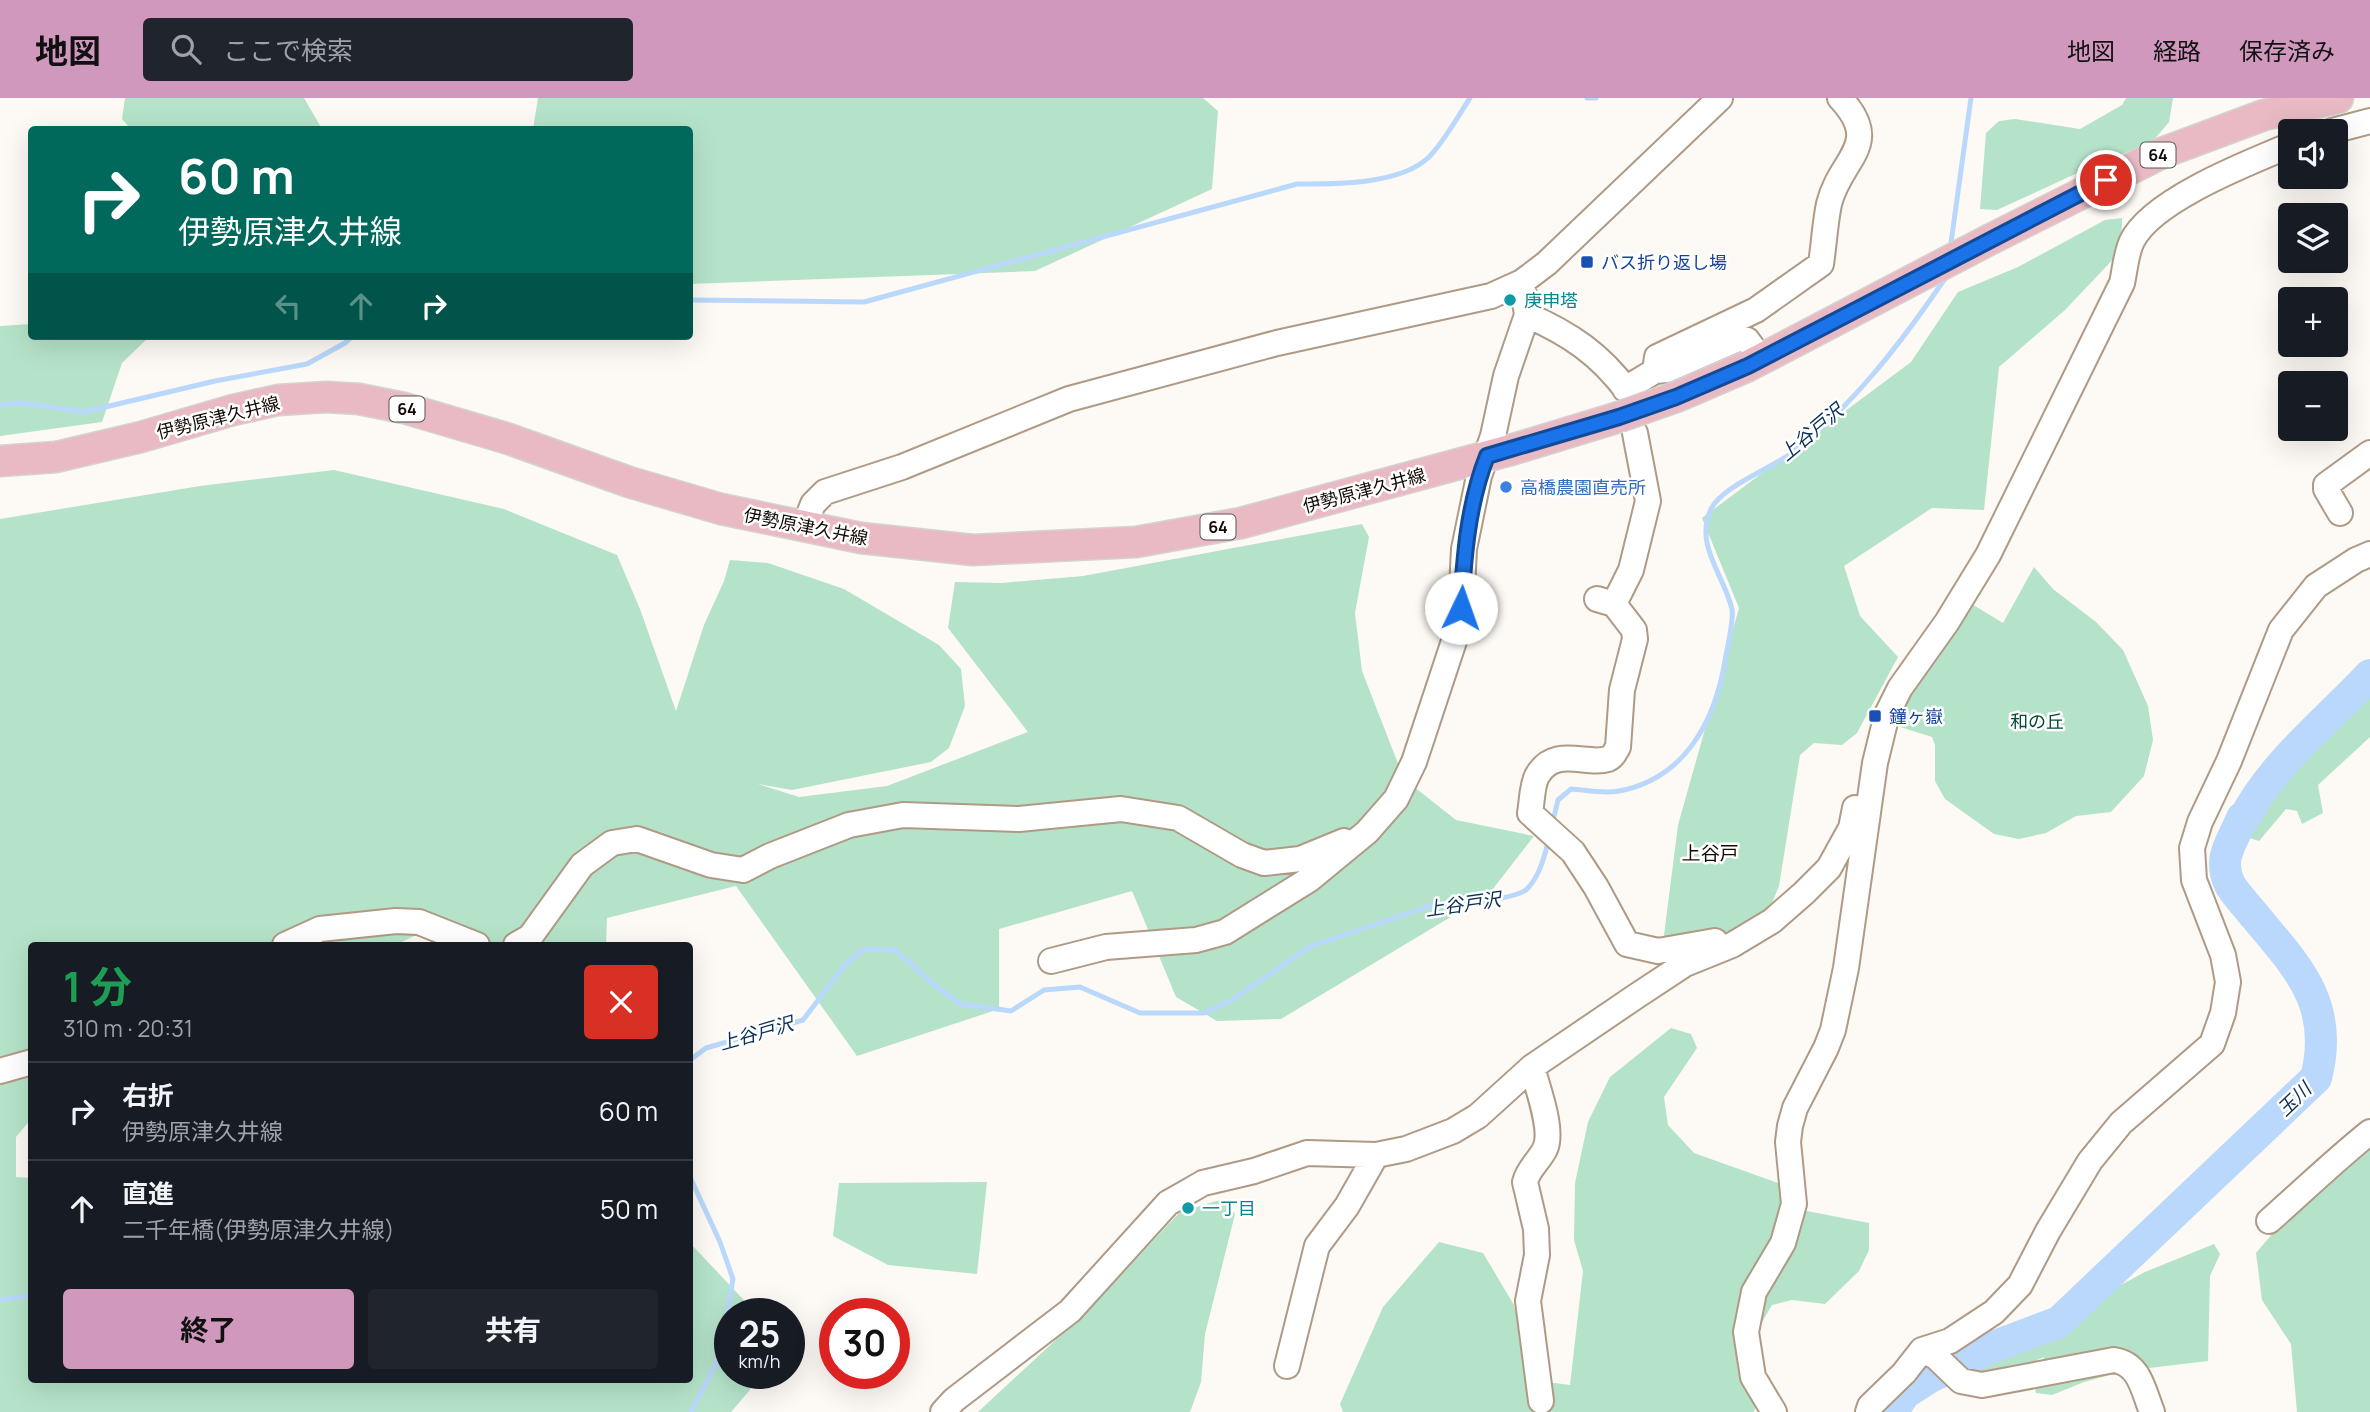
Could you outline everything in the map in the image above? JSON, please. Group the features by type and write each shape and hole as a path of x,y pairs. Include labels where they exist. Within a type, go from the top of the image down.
{"main road":[{"name":"64","path":"1627,408 1676,397 1762,359 1989,240 2184,143 2264,115 2337,98"},
{"name":"伊勢原津久井線","path":"0,461 56,457 278,400 327,397 359,399 404,408 496,435 629,482 721,509 861,538 973,550 1136,542 1241,523 1487,456 1627,408"}],"street":[{"path":"804,527 814,504 825,492 902,467 1069,399 1278,343 1491,296 1522,282 1566,245 1720,98"},
{"path":"1627,408 1655,371 1657,357 1756,310 1821,264 1829,202 1861,137 1858,122 1840,98"},
{"path":"2348,127 2370,121"},
{"path":"1774,1412 1753,1377 1746,1332 1754,1292 1783,1243 1794,1204 1788,1142 1790,1126 1795,1108 1833,1030 1846,968 1861,848 1880,737 1889,708 1988,555 2122,284 2130,244 2142,225 2159,210 2243,165 2278,150"},
{"path":"1051,961 1106,947 1196,940 1225,932 1310,878 1367,832 1396,799 1414,762 1451,651 1461,608 1464,549 1479,476 1487,456 1506,376 1527,315 1522,282"},
{"path":"1527,315 1560,330 1588,349 1617,377 1627,408 1647,501 1631,570 1605,602 1634,630 1636,639 1622,690 1618,747 1614,755 1606,760 1572,757 1556,760 1543,768 1536,778 1530,813 1573,852 1596,887 1627,944 1657,951 1719,940 1732,945"},
{"path":"1655,371 1667,370 1738,339 1747,340 1762,359"},
{"path":"2340,513 2326,485 2370,453"},
{"path":"1868,1412 1870,1406 1904,1373 1929,1353 1994,1312 2020,1285 2048,1231 2090,1161 2121,1123 2212,1044 2223,1013 2228,982 2223,955 2194,880 2192,848 2200,822 2234,748 2281,630 2316,586 2370,554"},
{"path":"943,1412 954,1400 1070,1311 1168,1203 1203,1183 1254,1171 1307,1153 1376,1155 1406,1149 1453,1131 1478,1116 1532,1067 1685,964 1732,945 1772,921 1829,868 1852,828 1863,759 1880,737"},
{"path":"521,942 530,937 582,865 612,843 637,839 711,865 743,870 770,856 849,825 903,815 1019,820 1121,809 1178,818 1242,855 1264,863 1300,859 1367,832"},
{"path":"292,942 320,929 396,921 419,922 469,942"},
{"path":"0,1071 28,1063"},
{"path":"1532,1067 1548,1129 1546,1147 1525,1182 1536,1230 1537,1255 1528,1301 1541,1401"},
{"path":"2269,1221 2306,1189 2323,1170 2370,1132"},
{"path":"1287,1366 1317,1245 1347,1206 1376,1155"},
{"path":"1929,1353 1961,1381 1982,1385 2114,1360 2130,1365 2136,1372 2152,1412"}],"green space":[{"path":"125,98 304,98 320,126 128,126 122,119"},
{"path":"538,98 1203,98 1218,111 1212,189 1035,271 693,284 693,126 533,126"},
{"path":"2126,98 2173,98 2169,122 2153,141 1997,210 1980,209 1986,133 1999,121 2015,119 2080,129 2122,105"},
{"path":"2122,218 2121,251 2065,310 1999,367 1984,510 1932,508 1844,566 1860,616 1898,657 1857,733 1842,745 1814,743 1800,755 1779,886 1756,943 1663,943 1678,825 1739,608 1702,518 1911,362 1958,292 2018,267 2105,220"},
{"path":"28,324 28,340 146,340 122,363 102,422 0,436 0,326"},
{"path":"334,470 504,509 617,555 640,609 676,711 704,625 724,581 730,560 768,563 844,589 939,645 961,669 965,706 949,748 931,762 792,790 758,784 799,797 887,786 1028,732 948,628 955,582 1002,583 1083,576 1362,524 1369,537 1355,613 1362,671 1404,779 1456,820 1534,836 1489,894 1281,1019 1217,1021 1176,997 1132,891 999,929 999,1009 857,1056 736,886 607,918 606,942 486,942 482,938 414,936 402,942 28,942 28,1123 16,1137 16,1177 28,1178 28,1383 693,1383 693,1246 742,1298 714,1298 714,1389 750,1389 731,1412 0,1412 0,519 200,486"},
{"name":"和の丘","path":"2034,567 2053,589 2096,622 2123,650 2148,706 2153,740 2144,776 2111,812 2076,816 2046,833 2019,839 1994,834 1945,799 1935,781 1935,745 1932,737 1894,725 1900,709 1965,600 2003,623"},
{"path":"2370,694 2370,737 2318,785 2323,813 2302,824 2297,811 2286,809 2259,841 2247,837 2253,819 2277,789 2283,773 2350,705"},
{"path":"1671,1028 1691,1034 1697,1048 1664,1097 1668,1125 1694,1153 1778,1183 1786,1207 1869,1223 1869,1250 1859,1271 1825,1304 1792,1300 1772,1305 1757,1331 1764,1377 1754,1412 1343,1412 1340,1404 1383,1307 1439,1242 1483,1253 1514,1305 1532,1380 1570,1385 1583,1271 1574,1240 1575,1183 1588,1122 1610,1077"},
{"path":"2370,1150 2370,1412 2297,1412 2291,1344 2262,1300 2256,1253 2299,1202"},
{"path":"987,1182 977,1274 888,1265 833,1236 839,1183"},
{"path":"1223,1199 1235,1214 1205,1334 1201,1382 1190,1412 978,1412 1090,1308 1180,1212"},
{"path":"2214,1244 2220,1254 2210,1276 2208,1361 2124,1371 2084,1382 2052,1395 2036,1393 2034,1384 2044,1357 1984,1379 1974,1368 1981,1354 2040,1332 2145,1272"}],"waterway":[{"path":"693,300 864,302 1297,184 1348,183 1385,178 1417,166 1429,157 1470,98"},
{"path":"1587,98 1596,98"},
{"name":"上谷戸沢","path":"1950,250 1971,98"},
{"name":"上谷戸沢","path":"1552,825 1558,800 1571,789 1613,792 1642,784 1662,774 1693,744 1704,726 1720,684 1732,620 1728,596 1708,547 1707,522 1711,509 1737,485 1793,452 1836,414 1895,347 1946,277"},
{"path":"0,405 23,403 84,412 215,381 307,364 348,340"},
{"name":"玉川","path":"1892,1412 1905,1393 1930,1377 1990,1348 2059,1322 2316,1078 2321,1051 2320,1027 2307,985 2295,966 2232,888 2225,871 2226,858 2242,818 2271,778 2370,675"},
{"name":"上谷戸沢","path":"693,1058 706,1048 803,1020 845,965 864,949 895,950 960,1004 1011,1011 1044,990 1080,987 1140,1013 1204,1013 1232,1000 1311,946 1427,907 1497,899 1521,893 1536,877 1549,838"},
{"name":"上谷戸沢","path":"691,1412 719,1358 733,1279 720,1242 693,1184"},
{"path":"0,1300 28,1296"}],"place":[{"name":"バス折り返し場","path":"1587,262"},
{"name":"庚申塔","path":"1510,300"},
{"name":"高橋農園直売所","path":"1506,487"},
{"name":"鐘ヶ嶽","path":"1875,716"},
{"name":"一丁目","path":"1188,1208"}],"district":[{"name":"上谷戸","path":"1710,853"}],"route":[{"path":"1461,608 1464,549 1479,476 1487,456 1619,417 1676,397 1762,360 2106,180"}]}
